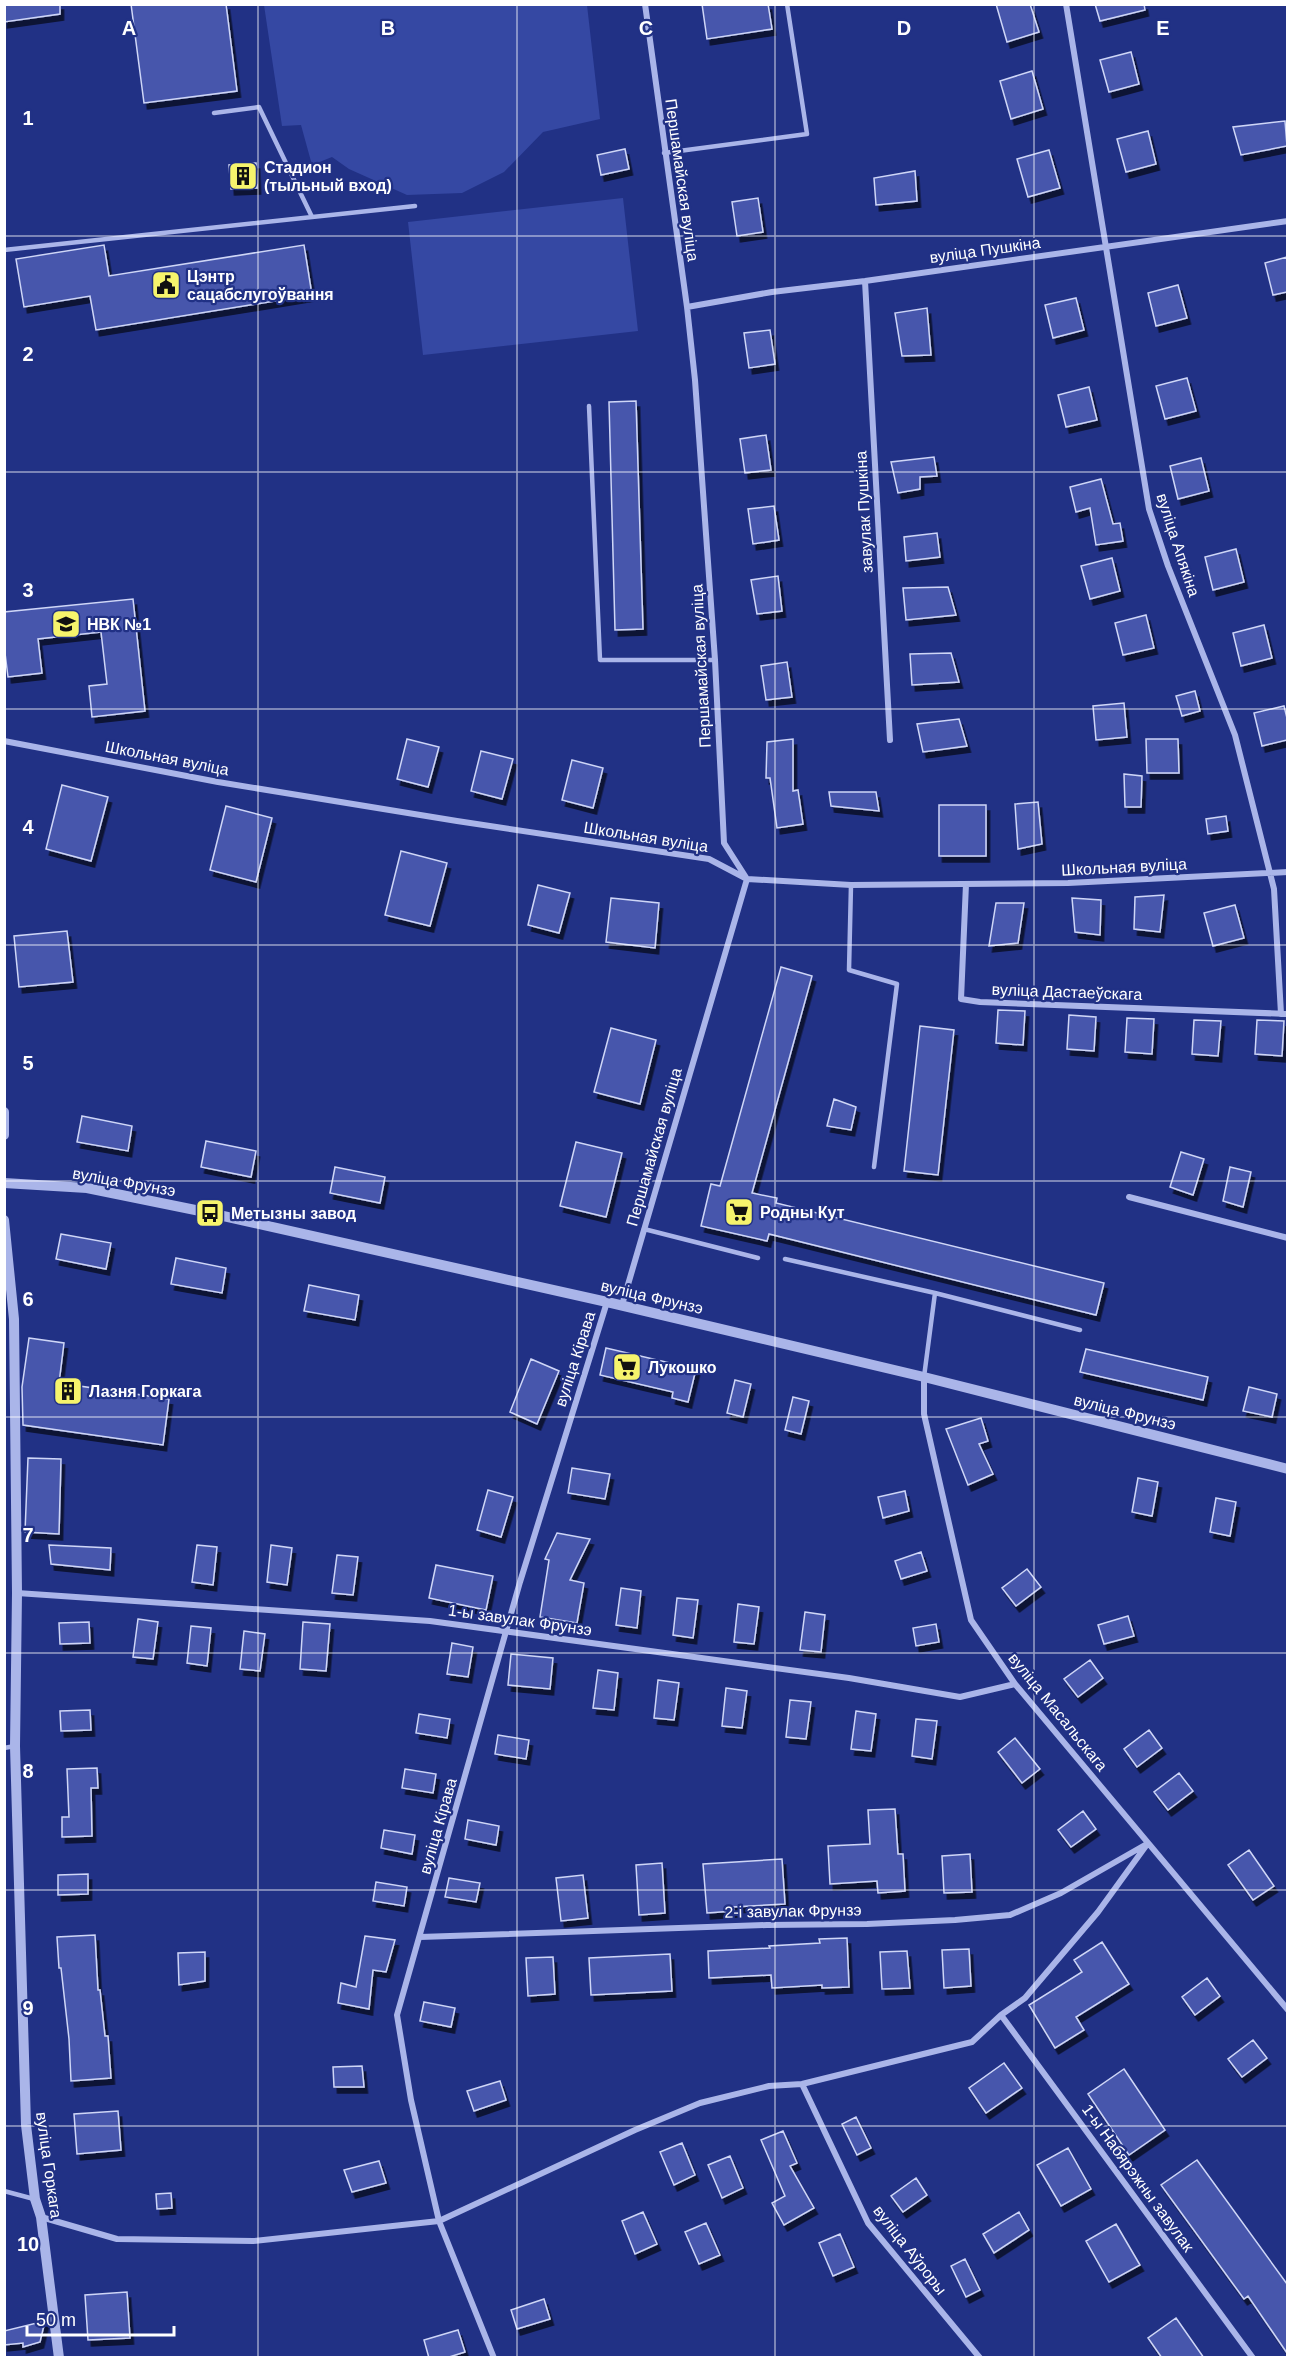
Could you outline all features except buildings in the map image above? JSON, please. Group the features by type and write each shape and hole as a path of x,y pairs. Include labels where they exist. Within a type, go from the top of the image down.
{"street":[{"name":"Першамайская вуліца","path":"622,1305 747,879 724,843 695,380 645,4"},
{"name":"вуліца Апякіна","path":"1066,4 1149,509 1167,566 1235,735 1274,889 1284,1014"},
{"name":"вуліца Пушкіна","path":"687,307 772,292 865,281 1287,221"},
{"name":"завулак Пушкіна","path":"865,281 890,740"},
{"name":"Школьная вуліца","path":"4,741 218,782 709,859 747,879 851,885 1068,883 1287,872"},
{"name":"вуліца Дастаеўскага","path":"966,884 961,999 980,1002 1284,1014"},
{"path":"4,1112 4,1135"},
{"name":"вуліца Фрунзэ","path":"4,1183 87,1188 210,1213 622,1305 924,1377 1287,1469"},
{"path":"1129,1197 1287,1238"},
{"name":"вуліца Горкага","path":"4,1220 14,1319 17,1593 10,1747 26,2124 34,2199 41,2217 58,2358"},
{"name":"вуліца Кірава","path":"494,2358 439,2221 411,2100 396,2014 420,1937 506,1631 607,1302"},
{"name":"вуліца Масальскага","path":"924,1377 924,1414 971,1620 1015,1684 1287,2010"},
{"name":"1-ы завулак Фрунзэ","path":"17,1593 430,1621 849,1678 960,1697 1015,1684"},
{"path":"41,2217 117,2239 253,2241 439,2221 635,2130 700,2103 769,2086 801,2084 972,2042 1001,2015 1026,1998 1098,1912 1149,1843"},
{"name":"2-і завулак Фрунзэ","path":"420,1937 955,1920 1010,1915 1061,1893 1149,1843"},
{"name":"1-ы Набярэжны завулак","path":"1001,2015 1253,2358"},
{"name":"вуліца Аўроры","path":"801,2084 868,2223 980,2358"}],"lane":[{"path":"664,153 807,134 787,4"},
{"path":"214,113 259,107 312,217"},
{"path":"4,250 415,206"},
{"path":"589,406 600,660 714,660"},
{"path":"851,885 849,970 897,984 874,1167"},
{"path":"644,1229 758,1258"},
{"path":"785,1259 935,1293 1080,1330"},
{"path":"924,1377 935,1293"},
{"path":"4,2191 34,2199"}],"shaded area":[{"path":"264,5 587,5 600,119 543,132 504,172 462,193 407,195 349,169 332,157 312,165 301,125 282,126"},
{"path":"623,198 638,331 423,355 408,222"}],"place":[{"name":"Стадион (тыльный вход)","path":"243,176"},
{"name":"Цэнтр сацабслугоўвання","path":"166,285"},
{"name":"НВК №1","path":"66,624"},
{"name":"Родны Кут","path":"739,1212"},
{"name":"Метызны завод","path":"210,1213"},
{"name":"Лукошко","path":"627,1367"},
{"name":"Лазня Горкага","path":"68,1391"}]}
